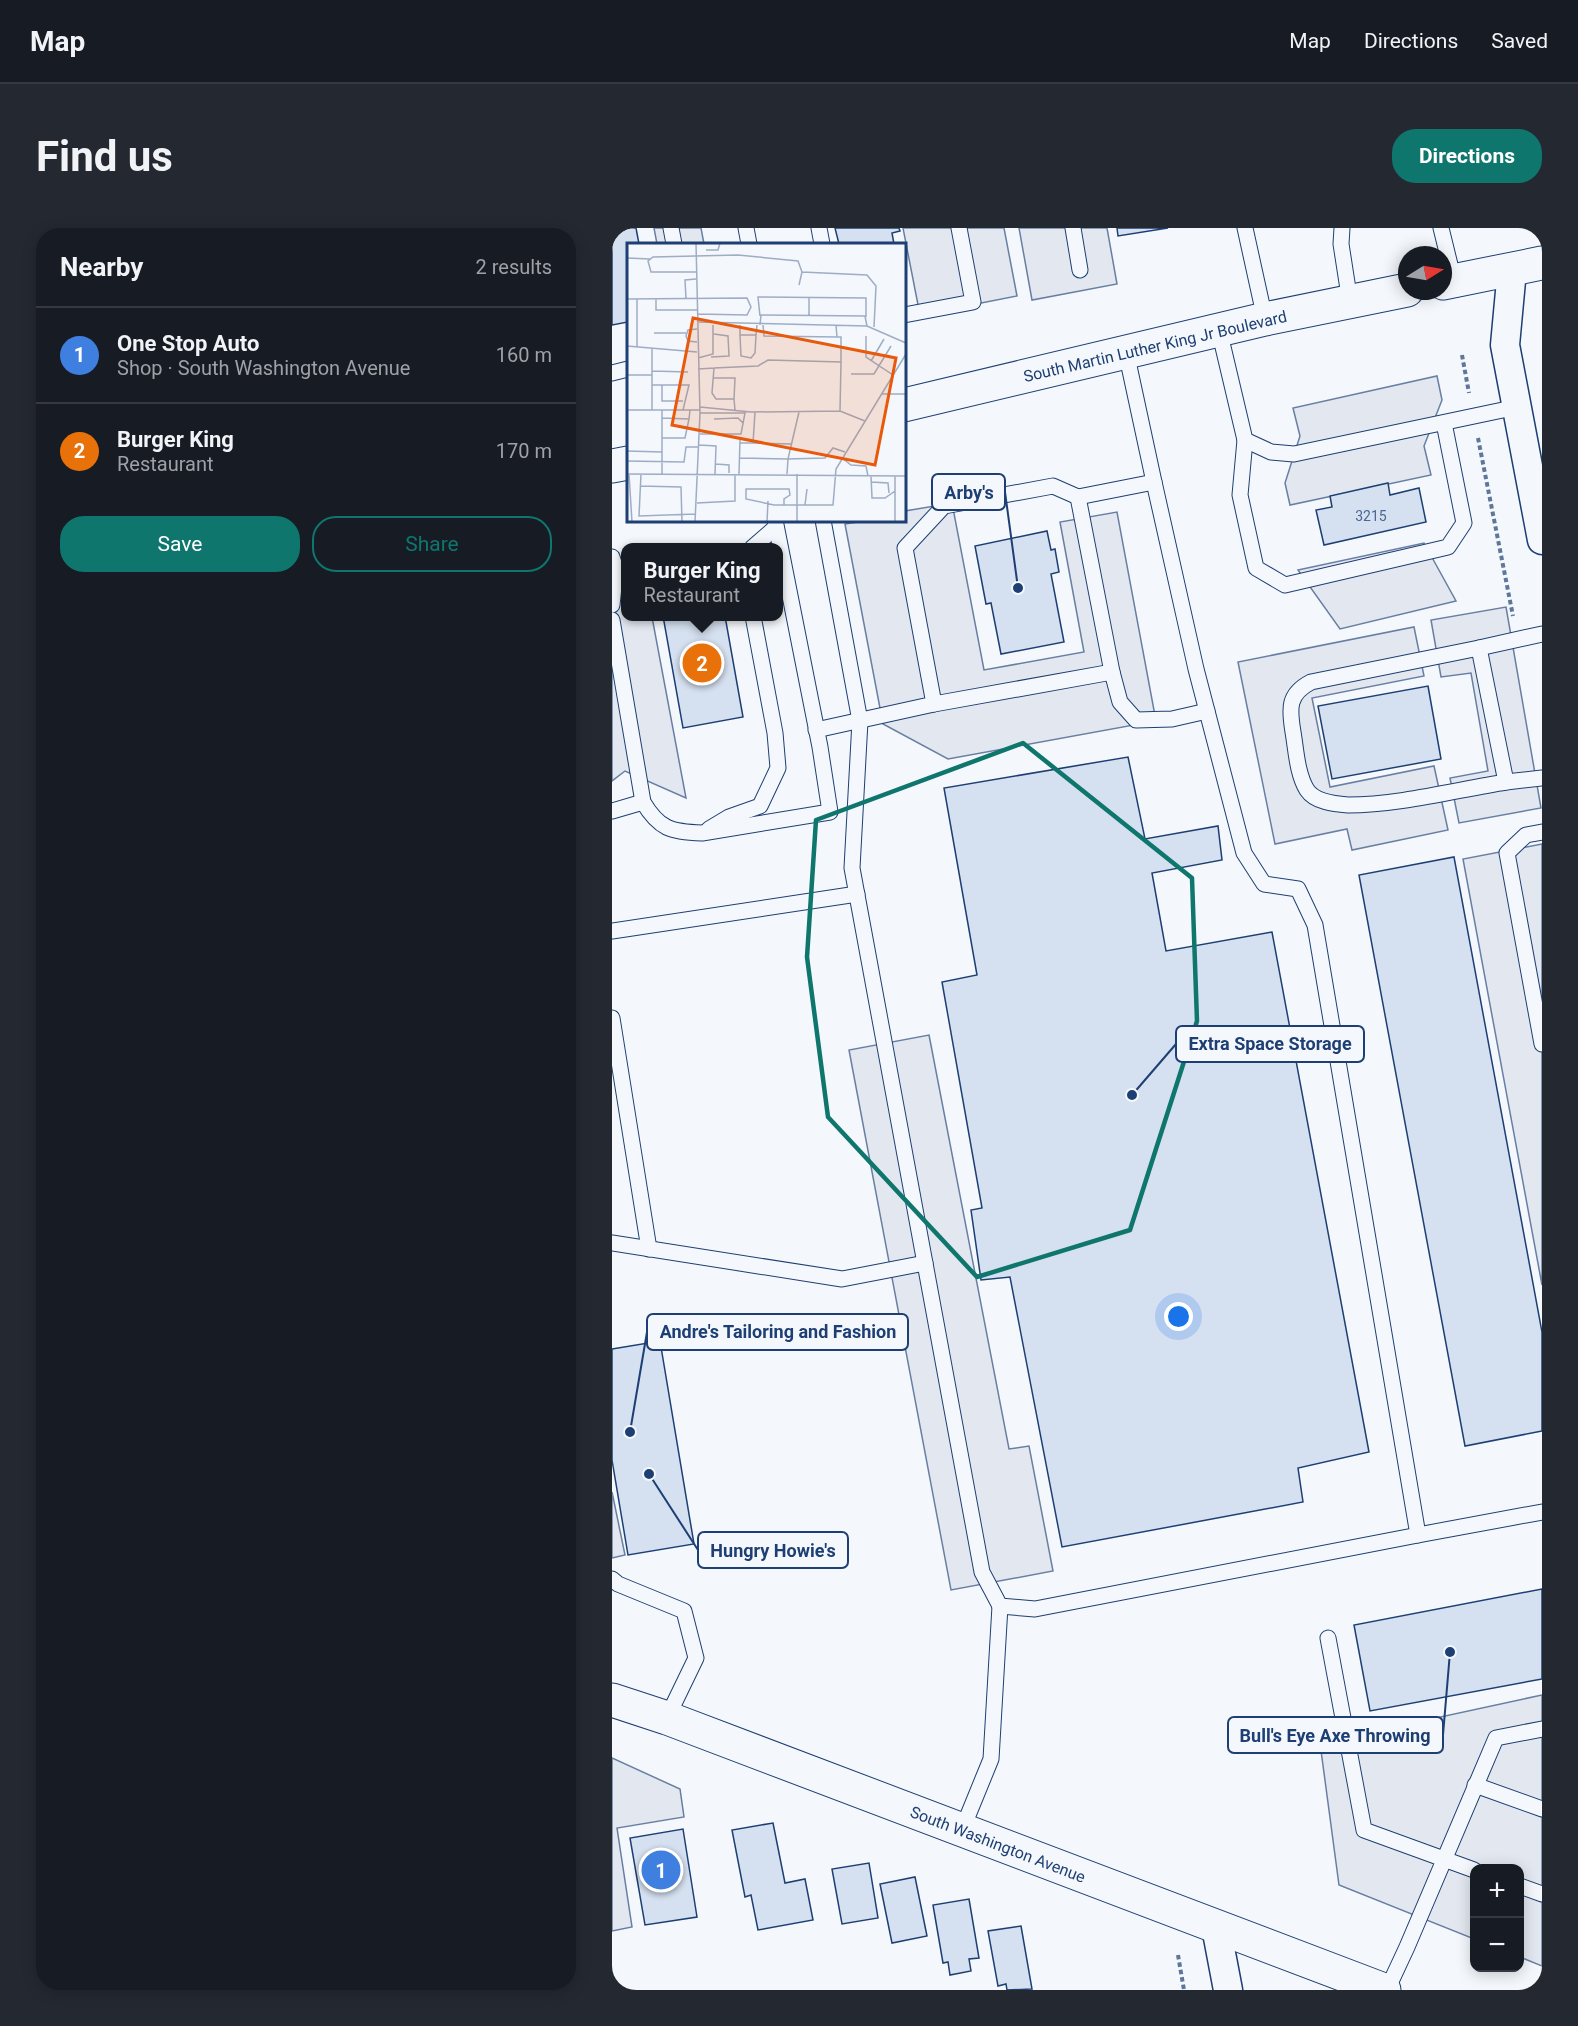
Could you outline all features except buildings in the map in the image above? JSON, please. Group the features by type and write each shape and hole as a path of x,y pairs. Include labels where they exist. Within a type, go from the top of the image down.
{"street":[{"path":"1452,281 1527,266 1506,345 1542,540"},
{"name":"South Martin Luther King Jr Boulevard","path":"906,405 1265,319 1398,293"},
{"path":"612,465 627,463"},
{"name":"South Washington Avenue","path":"613,1701 667,1718 1385,1990"},
{"path":"1216,1927 1228,1990"}],"lane":[{"path":"671,228 674,243"},
{"path":"746,228 749,243"},
{"path":"819,228 822,243"},
{"path":"906,315 973,302 958,228"},
{"path":"1073,228 1080,270"},
{"path":"1245,228 1265,319"},
{"path":"1342,228 1341,244 1350,302"},
{"path":"1441,228 1443,246"},
{"path":"1219,330 1245,440 1240,495 1256,568 1285,585 1448,547 1464,523 1444,423"},
{"path":"1126,352 1207,711 1244,853 1264,884 1298,889 1315,925 1418,1535"},
{"path":"612,373 627,369"},
{"path":"1245,440 1271,452 1294,454 1517,407"},
{"path":"934,704 905,548 944,506 1053,486 1078,497 1154,482"},
{"path":"1078,497 1112,672 1120,702 1136,720 1172,719 1207,711"},
{"path":"823,522 860,722 852,868 982,1572 1000,1606 991,1759 962,1830"},
{"path":"758,543 775,524"},
{"path":"775,524 779,543"},
{"path":"612,605 618,564"},
{"path":"612,620 643,802 662,826 681,832 702,833 830,812 783,564"},
{"path":"702,833 729,817 760,806 778,768 775,734 754,621"},
{"path":"1542,634 1311,682 1299,688 1292,700 1290,716 1301,775 1307,790 1318,799 1348,805 1542,778"},
{"path":"1479,648 1506,782"},
{"path":"816,730 934,704 1112,672"},
{"path":"612,811 643,802"},
{"path":"1542,832 1526,835 1507,852 1542,1044"},
{"path":"612,931 857,894"},
{"path":"612,1018 649,1249"},
{"path":"612,1243 842,1279 925,1263"},
{"path":"1000,1606 1035,1609 1542,1512"},
{"path":"612,1579 618,1584 684,1611 696,1658 667,1718"},
{"path":"1328,1638 1364,1830 1470,1869"},
{"path":"1385,1990 1407,1947 1496,1738 1542,1729"},
{"path":"1475,1785 1542,1809"},
{"path":"1524,1887 1542,1894"}],"path":[{"path":"1462,355 1517,639"},
{"path":"1178,1954 1184,1990"}],"highlighted area":[{"path":"1023,743 1192,878 1197,1021 1130,1230 977,1277 828,1117 807,957 816,820"}],"shaded area":[{"path":"654,228 701,228 704,243 657,243"},
{"path":"903,228 1004,228 1017,296 920,315"},
{"path":"1019,228 1107,228 1117,284 1032,300"},
{"path":"1437,376 1442,400 1424,446 1431,475 1290,505 1285,483 1300,436 1293,408"},
{"path":"952,503 984,670 1084,652 1060,522 1117,512 1156,721 948,759 883,724 845,524 906,522 906,511"},
{"path":"1424,543 1456,601 1340,629 1298,570"},
{"path":"612,593 621,598 621,621 653,621 686,798 625,771 612,781"},
{"path":"1506,607 1541,808 1459,823 1450,778 1488,771 1471,673 1441,677 1431,620"},
{"path":"1414,627 1424,676 1312,698 1330,787 1434,766 1448,830 1352,850 1347,829 1275,844 1238,662"},
{"path":"1542,844 1542,1285 1463,859"},
{"path":"929,1035 1009,1449 1029,1446 1053,1571 951,1590 849,1050"},
{"path":"612,1492 625,1555 612,1558"},
{"path":"1542,1695 1542,1966 1524,1959 1524,1864 1470,1864 1470,1937 1339,1885 1320,1743"},
{"path":"612,1758 680,1789 684,1817 617,1828 632,1927 612,1931"}],"place":[{"name":"Arby's","path":"1018,588"},
{"name":"Burger King","path":"702,663"},
{"name":"Extra Space Storage","path":"1132,1095"},
{"name":"Andre's Tailoring and Fashion","path":"630,1432"},
{"name":"Hungry Howie's","path":"649,1474"},
{"name":"Bull's Eye Axe Throwing","path":"1450,1652"},
{"name":"One Stop Auto","path":"661,1870"}]}
